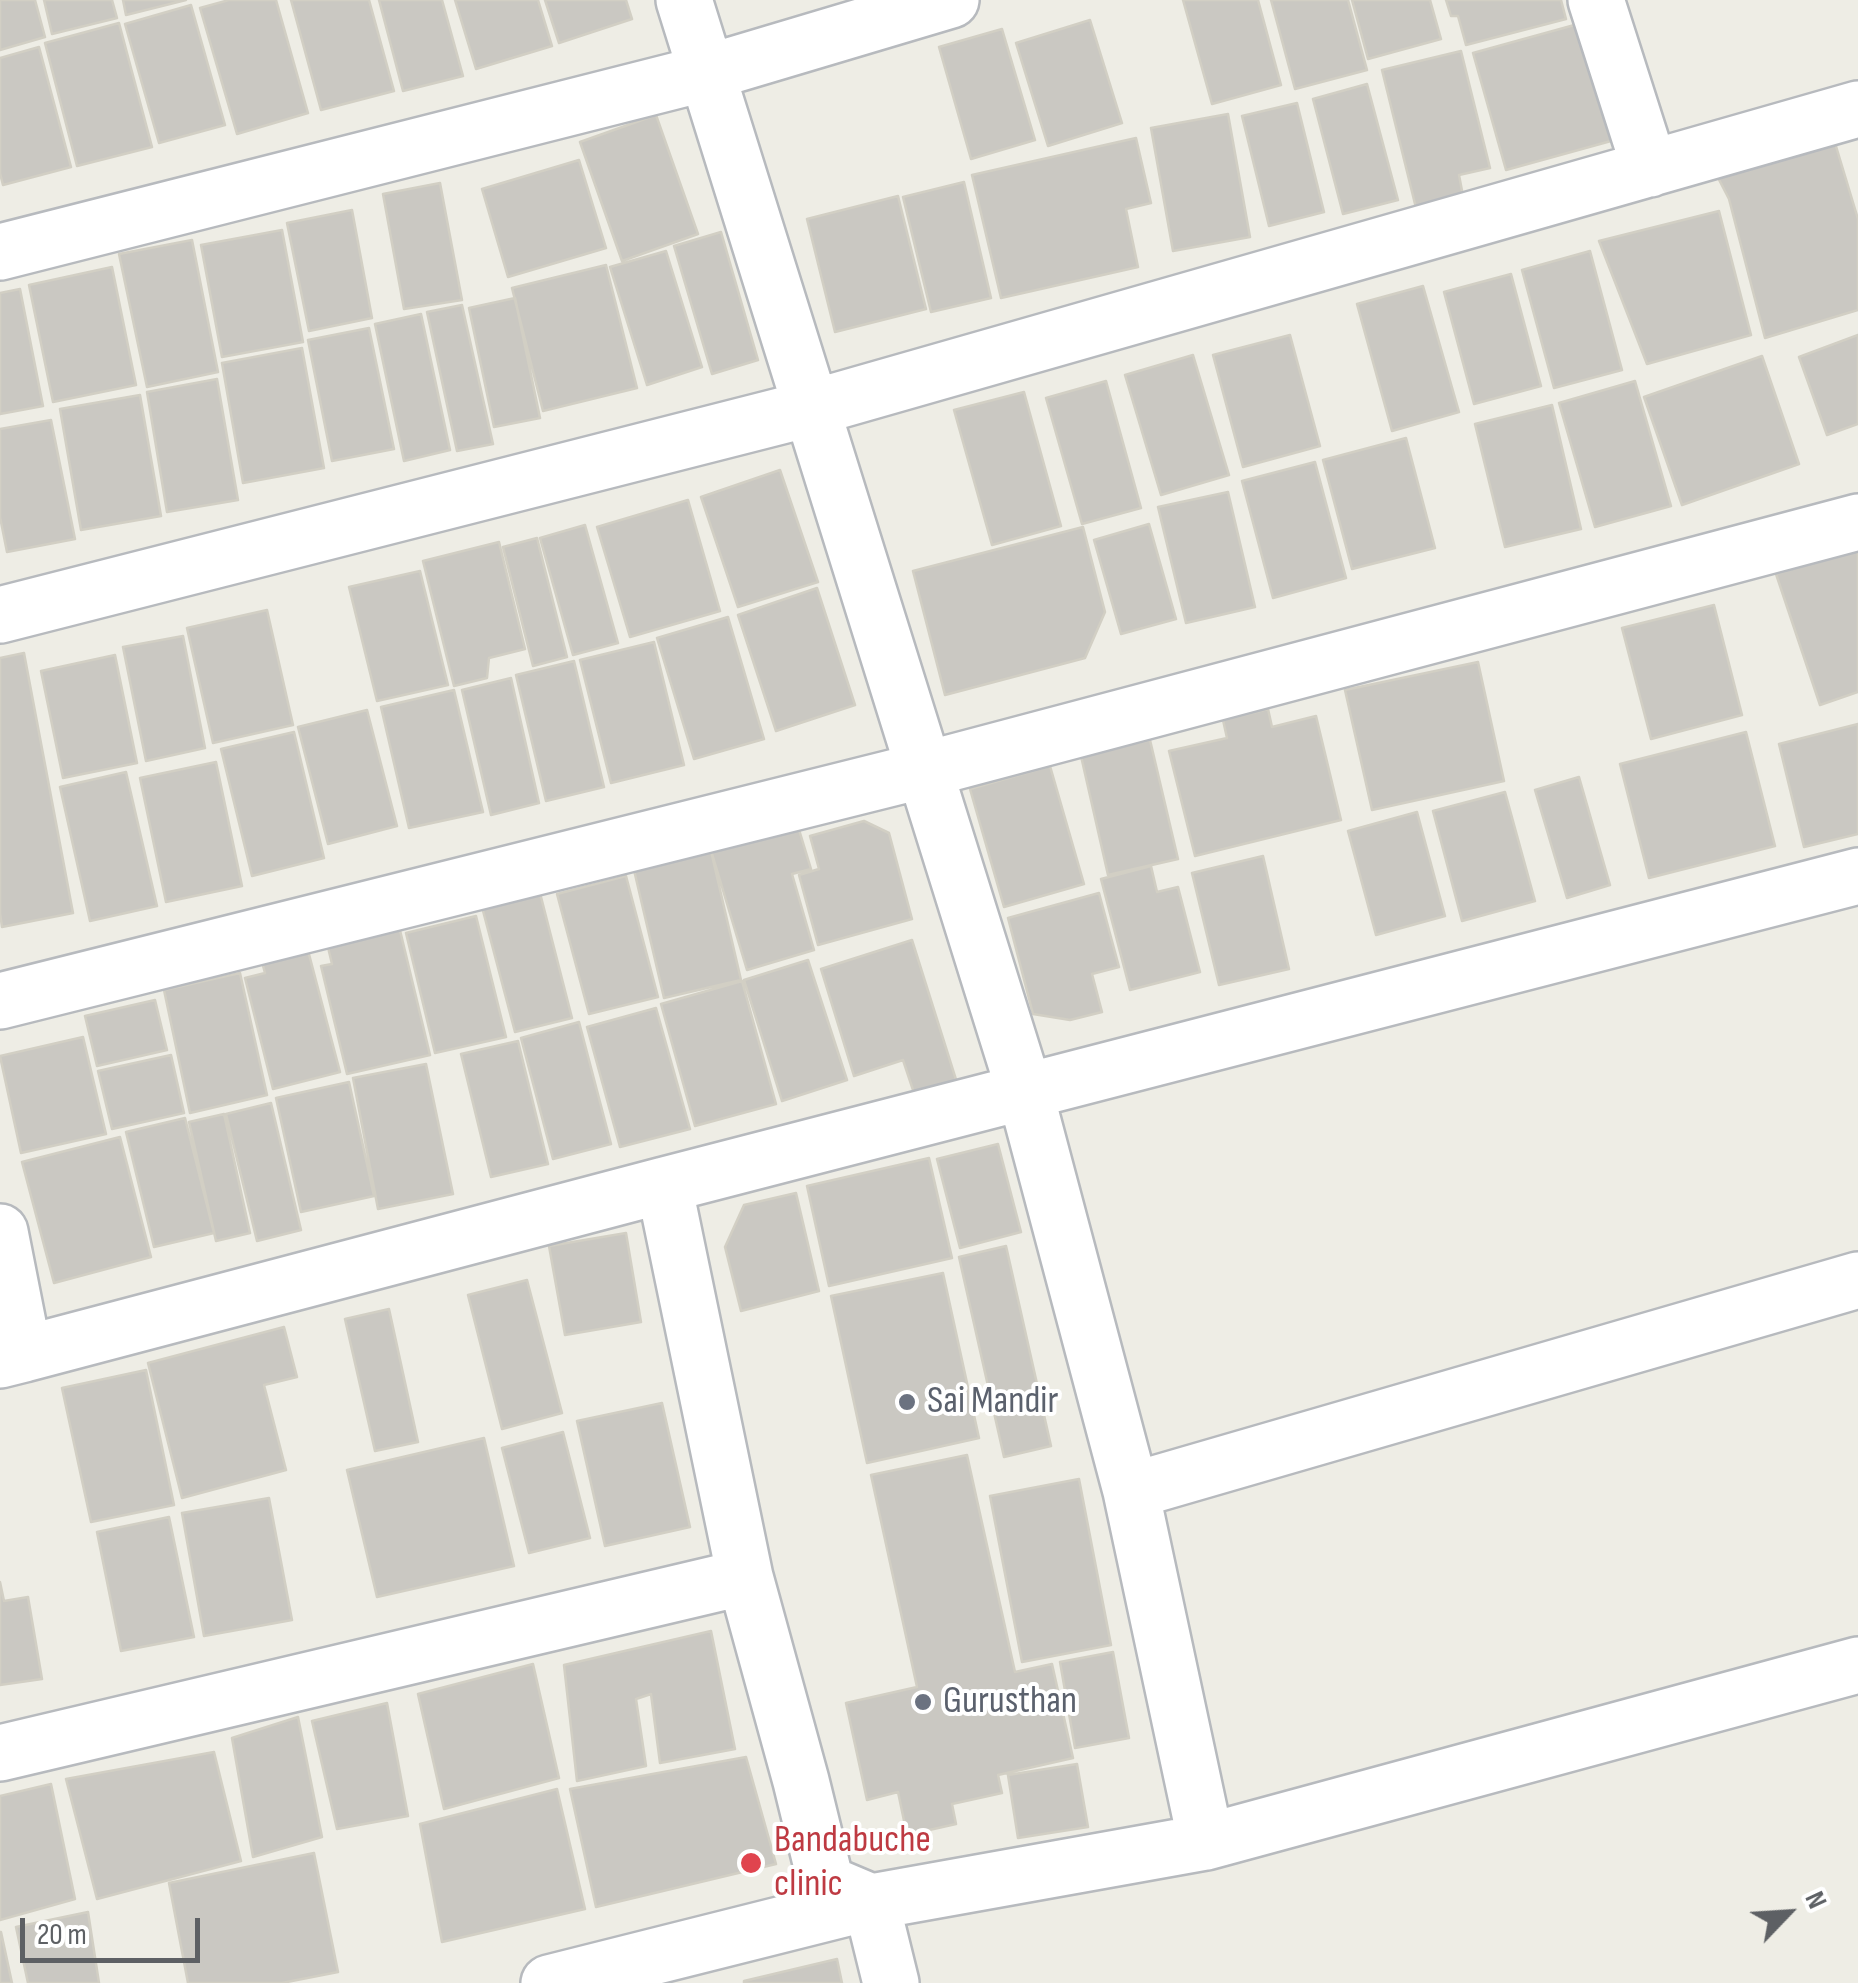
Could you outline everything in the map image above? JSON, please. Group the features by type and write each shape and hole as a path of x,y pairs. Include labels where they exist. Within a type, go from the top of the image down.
{"street":[{"path":"684,0 1025,1092 1131,1490 1206,1842"},
{"path":"0,252 706,73 951,0"},
{"path":"1596,0 1650,168"},
{"path":"0,615 812,408 1858,109"},
{"path":"0,1001 924,770 1858,522"},
{"path":"0,1232 12,1357 1858,876"},
{"path":"664,1185 745,1577 826,1883 871,1902"},
{"path":"1131,1490 1858,1280"},
{"path":"0,1753 745,1577"},
{"path":"549,1983 871,1902 1206,1842 1858,1665"},
{"path":"871,1902 891,1983"}],"building":[{"path":"0,0 35,0 45,37 0,50"},
{"path":"44,0 112,0 117,18 52,34"},
{"path":"123,0 186,0 126,15"},
{"path":"229,0 276,0 308,113 237,134 200,8"},
{"path":"291,0 369,0 394,91 321,110"},
{"path":"379,0 442,0 463,76 403,91"},
{"path":"455,0 538,0 552,46 476,69"},
{"path":"545,0 626,0 632,19 559,43"},
{"path":"1183,0 1258,0 1281,85 1212,104"},
{"path":"1271,0 1348,0 1367,70 1295,89"},
{"path":"1352,0 1430,0 1441,39 1368,59"},
{"path":"1446,0 1561,0 1566,19 1466,45 1458,16 1451,16"},
{"path":"191,5 225,125 159,143 125,24"},
{"path":"1090,20 1122,123 1048,146 1016,43"},
{"path":"119,23 152,147 77,166 45,43"},
{"path":"1578,24 1611,141 1506,170 1473,53"},
{"path":"1002,29 1035,140 971,159 939,47"},
{"path":"39,47 71,167 3,185 0,58"},
{"path":"1461,51 1490,168 1459,175 1463,196 1416,208 1382,70"},
{"path":"1367,84 1398,200 1343,214 1313,99"},
{"path":"1297,103 1324,212 1269,226 1242,116"},
{"path":"1228,114 1250,237 1173,251 1151,128"},
{"path":"656,115 698,234 622,261 580,142"},
{"path":"1832,133 1858,219 1858,310 1765,338 1729,199 1713,168"},
{"path":"1136,138 1151,203 1126,209 1138,267 1001,298 972,175"},
{"path":"579,160 606,248 508,277 482,189"},
{"path":"964,182 991,298 931,312 903,197"},
{"path":"440,183 462,300 404,309 383,194"},
{"path":"898,196 926,309 835,332 807,219"},
{"path":"352,210 372,318 309,331 287,223"},
{"path":"1719,211 1751,335 1647,364 1599,241"},
{"path":"282,230 303,342 222,357 201,245"},
{"path":"721,232 758,360 712,374 674,246"},
{"path":"192,240 218,372 147,387 119,254"},
{"path":"666,251 702,367 647,385 610,267"},
{"path":"1590,251 1622,370 1554,388 1522,270"},
{"path":"606,265 637,388 543,411 512,288"},
{"path":"112,267 136,385 53,402 29,285"},
{"path":"1511,274 1541,386 1474,404 1444,292"},
{"path":"1423,286 1459,412 1392,431 1357,304"},
{"path":"20,289 43,406 0,414 0,293"},
{"path":"515,298 540,418 494,427 469,308"},
{"path":"462,305 493,444 457,451 427,312"},
{"path":"421,314 450,450 404,461 375,324"},
{"path":"369,328 394,449 332,461 308,340"},
{"path":"1290,335 1320,446 1243,467 1213,355"},
{"path":"1858,335 1858,424 1827,435 1799,357"},
{"path":"302,348 324,468 243,483 222,363"},
{"path":"1193,355 1229,475 1161,495 1125,375"},
{"path":"1762,356 1799,464 1682,505 1644,397"},
{"path":"217,379 238,500 167,512 147,392"},
{"path":"1106,381 1141,508 1082,524 1046,398"},
{"path":"1635,381 1671,506 1595,527 1559,403"},
{"path":"1024,392 1061,526 992,545 954,410"},
{"path":"140,395 161,516 81,530 60,409"},
{"path":"1552,405 1581,529 1505,547 1475,424"},
{"path":"51,420 75,539 7,552 0,517 0,429"},
{"path":"1406,438 1435,548 1352,569 1323,460"},
{"path":"1315,462 1346,578 1273,598 1242,481"},
{"path":"780,470 818,582 738,607 701,497"},
{"path":"1228,492 1255,607 1186,623 1158,507"},
{"path":"688,500 720,611 630,637 597,527"},
{"path":"1149,524 1176,619 1121,634 1094,540"},
{"path":"585,525 618,643 573,655 540,538"},
{"path":"1083,527 1105,612 1085,658 945,695 913,571"},
{"path":"537,538 567,657 533,666 503,547"},
{"path":"499,542 525,649 489,658 487,678 454,686 423,561"},
{"path":"1858,547 1858,692 1820,705 1776,574"},
{"path":"420,571 448,685 377,701 349,587"},
{"path":"817,588 855,705 776,731 738,615"},
{"path":"1714,605 1742,715 1651,739 1622,628"},
{"path":"267,610 293,725 213,743 187,628"},
{"path":"728,617 764,739 694,759 657,638"},
{"path":"183,636 205,748 146,761 123,647"},
{"path":"654,642 684,765 611,783 580,660"},
{"path":"24,653 73,913 2,927 0,658"},
{"path":"115,655 137,763 63,778 41,671"},
{"path":"574,661 604,787 546,801 516,675"},
{"path":"1478,662 1504,781 1372,810 1345,690"},
{"path":"511,678 539,803 491,815 462,690"},
{"path":"454,690 483,812 409,828 381,707"},
{"path":"1268,709 1272,727 1316,716 1341,820 1195,856 1169,751 1227,738 1223,720"},
{"path":"367,710 397,826 328,844 298,727"},
{"path":"1858,724 1858,834 1804,847 1779,744"},
{"path":"294,732 324,858 252,876 221,749"},
{"path":"1746,732 1775,846 1649,878 1620,764"},
{"path":"1150,740 1178,859 1108,875 1081,756"},
{"path":"216,762 242,886 166,902 140,778"},
{"path":"1050,766 1084,884 1004,907 970,789"},
{"path":"126,772 157,906 90,921 60,787"},
{"path":"1579,777 1610,885 1567,898 1535,790"},
{"path":"1505,792 1535,901 1462,921 1433,811"},
{"path":"1417,812 1445,916 1376,935 1348,831"},
{"path":"864,821 889,833 912,919 818,945 799,875 819,869 810,836"},
{"path":"797,823 811,869 792,874 814,950 747,970 710,847"},
{"path":"711,851 741,980 664,998 634,870"},
{"path":"1263,856 1289,969 1219,985 1192,873"},
{"path":"1151,866 1157,892 1178,887 1200,972 1130,990 1101,879"},
{"path":"626,876 658,997 589,1014 557,894"},
{"path":"540,893 572,1018 515,1032 482,907"},
{"path":"1099,893 1119,967 1092,974 1102,1012 1070,1020 1033,1014 1008,918"},
{"path":"476,916 506,1037 435,1053 406,933"},
{"path":"398,922 430,1055 347,1074 321,966 332,964 326,939"},
{"path":"305,939 340,1072 273,1089 245,978 265,973 259,951"},
{"path":"912,940 958,1086 916,1099 903,1060 854,1076 821,969"},
{"path":"808,960 847,1080 782,1101 744,980"},
{"path":"240,973 267,1095 190,1113 164,990"},
{"path":"742,981 776,1104 695,1126 661,1004"},
{"path":"155,1000 167,1050 97,1066 85,1016"},
{"path":"656,1008 690,1129 620,1147 587,1027"},
{"path":"579,1022 611,1144 553,1159 521,1038"},
{"path":"83,1037 106,1134 21,1153 0,1056"},
{"path":"518,1041 548,1164 491,1177 461,1054"},
{"path":"171,1055 184,1113 112,1129 98,1071"},
{"path":"426,1064 453,1194 378,1209 353,1078"},
{"path":"349,1082 374,1196 301,1212 276,1098"},
{"path":"271,1103 301,1230 257,1241 226,1114"},
{"path":"224,1114 250,1233 216,1241 189,1122"},
{"path":"185,1118 214,1233 154,1247 126,1132"},
{"path":"120,1137 151,1257 54,1283 22,1162"},
{"path":"998,1144 1021,1232 960,1248 937,1159"},
{"path":"929,1158 952,1258 829,1286 807,1186"},
{"path":"796,1193 819,1291 741,1311 725,1247 744,1205"},
{"path":"626,1233 641,1322 565,1335 549,1246"},
{"path":"1006,1246 1051,1446 1004,1457 959,1257"},
{"path":"943,1273 979,1438 867,1463 831,1296"},
{"path":"527,1280 562,1413 502,1429 468,1295"},
{"path":"389,1309 418,1442 375,1451 345,1319"},
{"path":"284,1327 297,1377 264,1385 286,1470 182,1498 148,1363"},
{"path":"146,1370 174,1505 91,1522 62,1388"},
{"path":"662,1403 690,1527 605,1546 577,1421"},
{"path":"563,1432 590,1538 529,1553 502,1448"},
{"path":"484,1438 514,1566 377,1597 347,1470"},
{"path":"967,1455 1015,1672 1052,1664 1073,1758 998,1775 1002,1793 952,1804 956,1824 907,1835 898,1792 867,1800 846,1703 917,1687 871,1475"},
{"path":"1079,1479 1111,1645 1022,1662 990,1496"},
{"path":"269,1498 292,1620 204,1636 182,1513"},
{"path":"169,1517 194,1637 121,1651 97,1532"},
{"path":"0,1582 4,1601 28,1597 42,1679 0,1685"},
{"path":"711,1631 735,1749 660,1763 651,1694 636,1699 646,1766 577,1781 564,1665"},
{"path":"1113,1652 1129,1738 1075,1748 1060,1662"},
{"path":"533,1664 559,1778 444,1809 418,1694"},
{"path":"387,1703 408,1816 337,1829 312,1721"},
{"path":"298,1717 322,1837 253,1857 232,1738"},
{"path":"214,1752 241,1861 97,1899 66,1779"},
{"path":"746,1757 776,1864 596,1907 570,1789"},
{"path":"1077,1764 1088,1827 1018,1838 1008,1775"},
{"path":"51,1784 75,1899 0,1920 0,1796"},
{"path":"557,1789 585,1909 442,1942 420,1824"},
{"path":"314,1853 338,1972 282,1983 188,1983 169,1883"},
{"path":"88,1912 99,1983 28,1983 16,1927"},
{"path":"1,1932 12,1983 0,1983"},
{"path":"837,1959 842,1983 744,1983 744,1981"}],"place":[{"name":"Sai Mandir","path":"907,1402"},
{"name":"Gurusthan","path":"923,1702"},
{"name":"Bandabuche clinic","path":"751,1863"}]}
